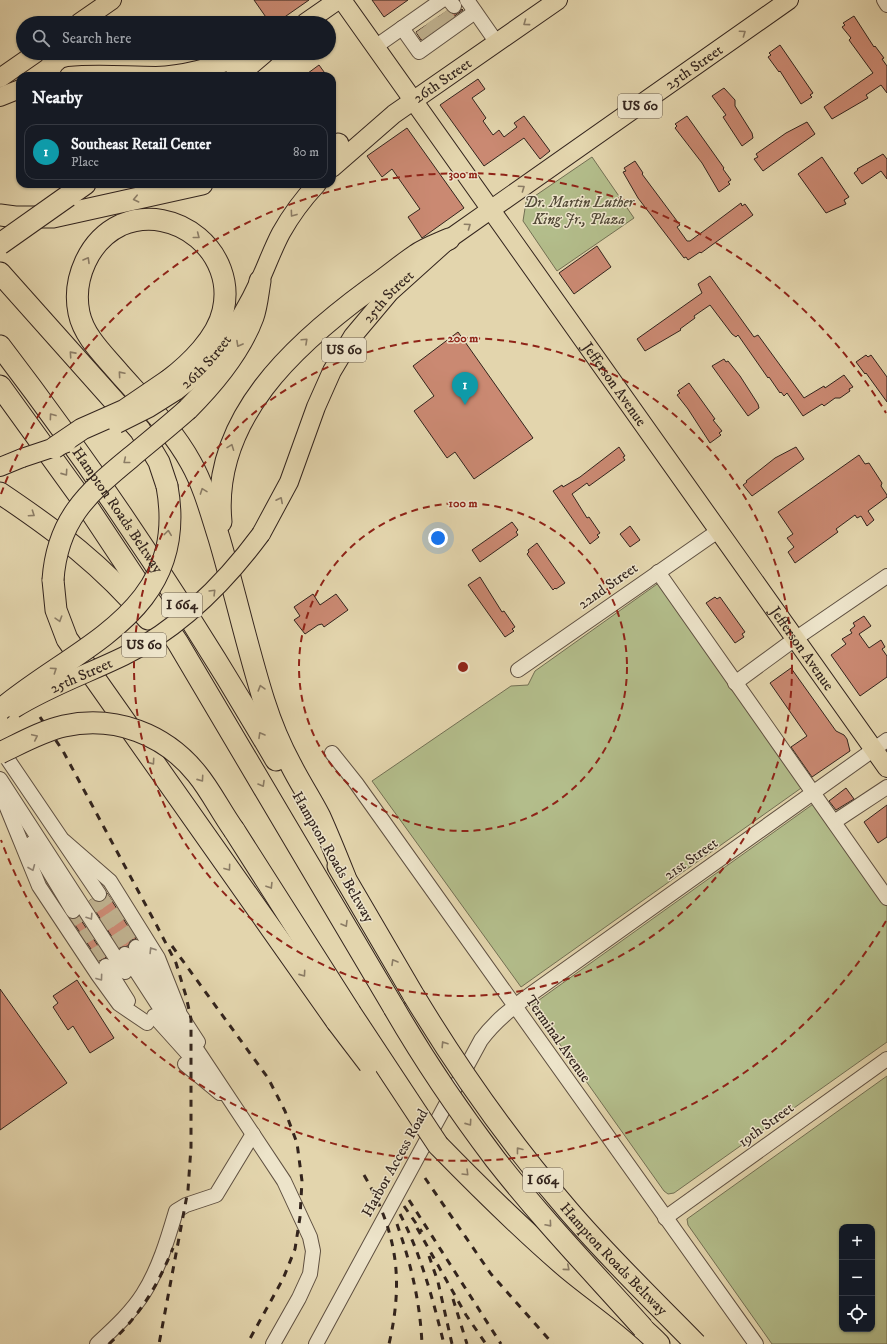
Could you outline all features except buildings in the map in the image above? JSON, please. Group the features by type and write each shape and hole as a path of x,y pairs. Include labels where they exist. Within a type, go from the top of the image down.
{"highway":[{"path":"241,72 255,60"},
{"path":"0,244 79,188"},
{"path":"0,215 15,217 53,217 184,188"},
{"path":"54,448 82,429 125,410 172,386 215,330 223,313 226,297 222,271 218,260 206,244 184,228 160,220 134,222 121,226 109,233 86,259 82,269 77,291 82,323 96,345 159,418 188,459 204,493 224,554 269,716 290,764 320,817 345,877"},
{"path":"224,554 220,503 224,469 239,429 263,389 295,350 332,318 416,255 449,239"},
{"path":"0,273 140,430 159,462 167,486 170,519 166,548 153,583 138,605 109,632 20,693 0,710"},
{"path":"260,281 253,316 244,335 220,372 188,409 111,473 81,503 66,525 54,563 53,580 56,610 67,640 438,1145 516,1224 598,1294 643,1328"},
{"name":"Hampton Roads Beltway","path":"0,346 89,467 146,548 220,666 414,996 469,1083 534,1170 595,1240 696,1344"},
{"name":"Hampton Roads Beltway","path":"0,386 59,465 135,577 224,718 434,1074 496,1159 548,1223 659,1344"},
{"path":"0,493 64,537 112,578 153,625 192,681 224,718"},
{"path":"0,753 38,735 65,726 100,723 131,728 161,741 188,763 201,779 234,830 344,1017"}],"main road":[{"path":"89,16 112,0"},
{"path":"315,16 338,0"},
{"name":"Jefferson Avenue","path":"342,0 795,639 880,745 887,768"},
{"name":"26th Street","path":"336,165 394,114 558,0"},
{"name":"25th Street","path":"0,718 47,690 124,656 164,632 208,596 234,569 261,534 289,482 323,390 353,336 390,292 449,239 789,0"},
{"path":"0,78 26,60"},
{"path":"185,72 206,68 232,60"},
{"path":"0,97 16,91"},
{"path":"336,145 370,125 394,114"},
{"name":"26th Street","path":"172,386 199,371 225,340 260,281 275,246 291,216 314,188"},
{"path":"0,467 54,448"}],"street":[{"path":"402,28 419,52 442,19 467,0"},
{"path":"884,0 887,5"},
{"path":"375,47 402,28 442,19 497,43"},
{"name":"22nd Street","path":"518,670 718,531"},
{"path":"658,572 887,898"},
{"path":"735,683 795,639 887,576"},
{"name":"21st Street","path":"514,1006 880,745"},
{"path":"0,748 64,841 95,897 0,764"},
{"name":"Terminal Avenue","path":"332,753 356,783 664,1218 756,1344"},
{"path":"834,822 887,787"},
{"path":"0,788 73,911"},
{"path":"0,788 39,886 119,1004 147,1023"},
{"path":"0,788 156,1019 231,1102"},
{"path":"64,841 110,881 158,958 179,1011"},
{"path":"231,1102 191,1029 179,1011 130,951 164,1014 191,1042 231,1102 253,1134 284,1181 310,1237 314,1251 310,1274 300,1298 273,1344"},
{"path":"106,966 126,998 147,1023 191,1069 231,1102"},
{"name":"Harbor Access Road","path":"316,1344 481,1040 490,1028 514,1006"},
{"name":"19th Street","path":"664,1218 887,1060"},
{"path":"97,1344 116,1326 143,1294 156,1269 176,1210 216,1195 253,1134"}],"green space":[{"name":"Dr. Martin Luther King Jr., Plaza","path":"592,157 634,218 557,271 523,221 526,202"},
{"path":"660,582 804,786 521,987 372,781 511,686 528,685 535,671"},
{"path":"816,802 887,901 887,1042 674,1193 668,1194 664,1191 532,1005"},
{"path":"887,1076 887,1344 772,1344 688,1225 687,1219"}],"tunnel":[{"path":"443,13 449,21"},
{"path":"432,20 438,29"},
{"path":"422,28 428,36"},
{"path":"99,894 136,947"},
{"path":"90,900 125,954"},
{"path":"73,911 106,966"}],"railway":[{"path":"40,717 63,751 176,963 191,1019 191,1147 188,1190 159,1344"},
{"path":"172,946 268,1078 285,1111 297,1143 302,1181 300,1217 295,1249 283,1279 247,1344"},
{"path":"364,1175 384,1216 394,1256 396,1298 394,1320 389,1344"},
{"path":"425,1178 491,1274 553,1344"},
{"path":"409,1200 501,1344"},
{"path":"404,1206 422,1232"},
{"path":"400,1214 420,1261 431,1294 444,1344"},
{"path":"397,1224 407,1254 414,1283 422,1344"},
{"path":"417,1228 466,1315 486,1344"},
{"path":"109,1344 130,1323 147,1300 161,1275 173,1248"},
{"path":"429,1256 438,1282 452,1344"},
{"path":"453,1299 467,1344"}],"place":[{"name":"Southeast Retail Center","path":"465,405"}]}
